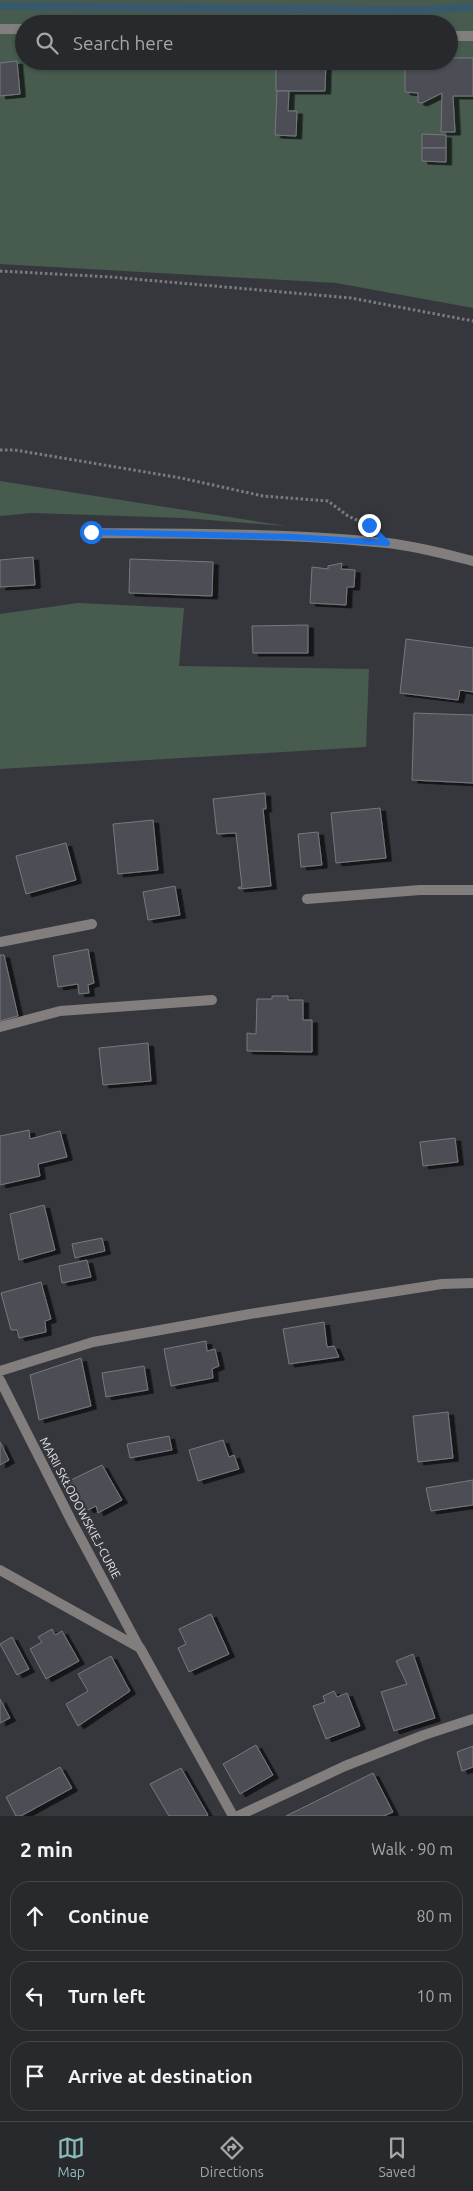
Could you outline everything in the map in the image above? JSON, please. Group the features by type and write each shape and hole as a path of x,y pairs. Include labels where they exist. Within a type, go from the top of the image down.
{"street":[{"path":"0,29 15,29"},
{"path":"458,36 473,36"},
{"path":"91,532 293,537 387,543 422,548 473,561"},
{"path":"307,899 420,890 473,890"},
{"path":"0,942 92,924"},
{"path":"0,1027 60,1011 212,1000"},
{"path":"0,1371 103,1340 250,1314 442,1284 473,1283"},
{"name":"MARII SKŁODOWSKIEJ-CURIE","path":"0,1380 72,1522 233,1816"},
{"path":"0,1570 140,1648"},
{"path":"238,1816 345,1766 424,1735 473,1719"}],"path":[{"path":"0,271 111,277 351,298 473,321"},
{"path":"0,450 14,450 181,478 263,496 328,501 348,516 362,522"}],"green space":[{"path":"0,0 473,0 473,308 336,283 0,264"},
{"path":"0,481 286,526 184,518 32,513 0,516"},
{"path":"78,603 184,608 179,666 369,669 366,747 0,769 0,614"}],"building":[{"path":"458,58 473,58 473,96 453,96 455,132 441,132 442,93 422,103 418,102 418,93 405,92 405,70 458,70"},
{"path":"15,61 20,94 0,96 0,63"},
{"path":"276,70 326,70 325,91 276,91"},
{"path":"277,91 289,91 288,111 297,111 296,136 275,135"},
{"path":"422,134 446,135 446,148 422,148"},
{"path":"422,148 446,148 446,162 422,161"},
{"path":"33,557 35,585 0,587 0,560"},
{"path":"130,559 213,562 212,596 129,593"},
{"path":"342,563 341,569 355,570 354,587 347,587 346,605 310,603 312,567 328,569 328,566"},
{"path":"308,625 308,653 253,653 252,626"},
{"path":"406,639 473,648 473,692 460,690 458,700 400,693"},
{"path":"414,713 473,715 473,783 412,780"},
{"path":"265,793 266,809 263,809 271,886 239,889 238,887 242,887 236,833 217,834 213,799"},
{"path":"380,808 386,858 336,863 331,813"},
{"path":"153,820 158,870 118,874 113,824"},
{"path":"318,832 322,865 301,867 298,834"},
{"path":"66,843 76,880 26,894 16,856"},
{"path":"175,886 180,915 148,920 143,892"},
{"path":"88,949 94,983 88,985 89,993 79,994 78,984 58,987 53,956"},
{"path":"0,955 4,955 18,1016 0,1021"},
{"path":"272,996 288,996 288,1000 303,1000 303,1020 312,1020 312,1052 247,1051 247,1033 256,1034 257,999 272,999"},
{"path":"148,1043 151,1081 103,1085 99,1048"},
{"path":"29,1130 30,1139 60,1131 67,1157 38,1164 40,1176 0,1185 0,1136"},
{"path":"455,1138 458,1162 423,1166 420,1142"},
{"path":"44,1205 55,1250 19,1260 10,1214"},
{"path":"102,1238 105,1251 75,1258 72,1244"},
{"path":"87,1260 91,1277 62,1283 59,1266"},
{"path":"41,1282 51,1319 45,1321 46,1332 19,1338 17,1330 11,1330 1,1293"},
{"path":"324,1322 327,1347 334,1346 339,1357 289,1364 283,1329"},
{"path":"206,1341 207,1351 215,1349 219,1366 212,1369 213,1378 171,1386 164,1349"},
{"path":"81,1358 91,1406 39,1420 30,1375"},
{"path":"144,1366 148,1390 106,1397 102,1373"},
{"path":"448,1412 453,1458 418,1462 413,1416"},
{"path":"169,1436 172,1450 130,1458 127,1444"},
{"path":"223,1440 229,1457 234,1455 239,1469 198,1481 189,1450"},
{"path":"0,1442 9,1460 0,1465"},
{"path":"102,1465 122,1500 98,1513 96,1506 88,1510 69,1481"},
{"path":"473,1480 473,1505 431,1511 426,1488"},
{"path":"211,1614 229,1654 189,1672 178,1648 186,1644 179,1629"},
{"path":"52,1629 55,1635 62,1631 79,1661 46,1679 30,1649 42,1642 38,1637"},
{"path":"12,1637 29,1669 17,1675 0,1644"},
{"path":"413,1654 435,1718 394,1731 381,1692 407,1684 396,1661"},
{"path":"111,1656 130,1691 78,1726 66,1704 88,1691 78,1674"},
{"path":"334,1691 337,1697 347,1693 360,1726 326,1739 313,1706 325,1702 323,1696"},
{"path":"0,1699 10,1718 0,1723"},
{"path":"256,1745 273,1775 240,1794 223,1764"},
{"path":"473,1746 473,1767 462,1771 457,1752"},
{"path":"60,1767 72,1788 21,1816 16,1816 6,1797"},
{"path":"181,1768 207,1816 169,1816 150,1784"},
{"path":"373,1773 393,1812 384,1816 286,1816"}],"waterway":[{"path":"0,6 423,10 473,7"}],"route":[{"path":"91,532 293,537 387,543 369,525"}]}
